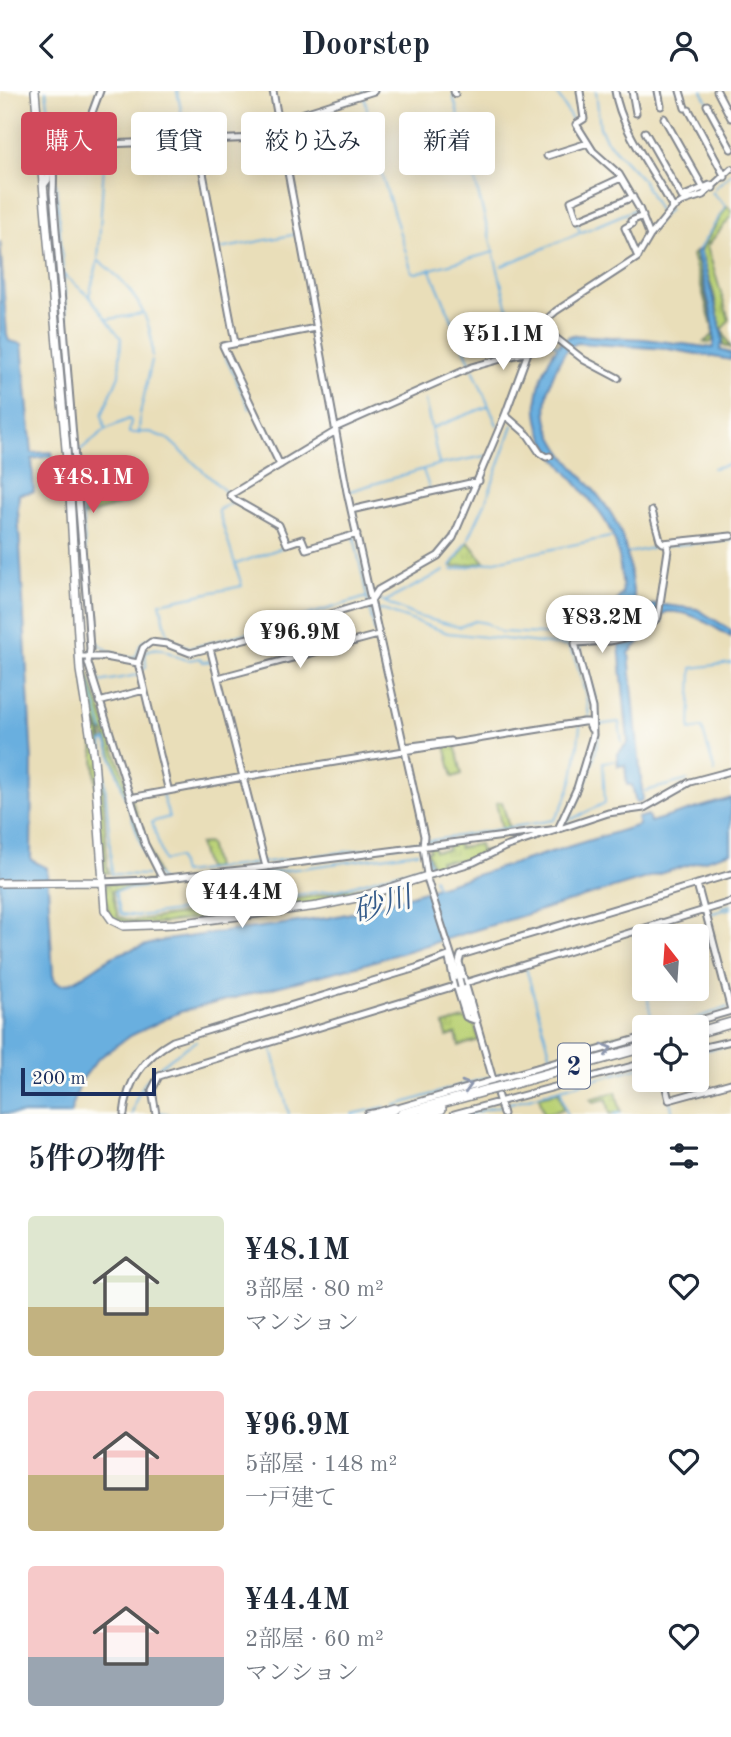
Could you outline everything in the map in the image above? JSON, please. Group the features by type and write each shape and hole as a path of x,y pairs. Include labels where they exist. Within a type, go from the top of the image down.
{"highway":[{"path":"709,1029 731,1023"},
{"path":"709,1035 731,1029"},
{"name":"2","path":"504,1089 632,1051"},
{"name":"2","path":"398,1112 489,1093 632,1056"},
{"name":"2","path":"425,1114 489,1093"},
{"path":"377,1114 398,1112"}],"street":[{"path":"36,91 38,112"},
{"path":"92,112 100,91"},
{"path":"273,91 277,112"},
{"path":"307,112 374,91"},
{"path":"580,91 584,119 576,124 586,143 621,178 643,216 650,236"},
{"path":"615,91 619,110 628,130 673,207"},
{"path":"632,91 636,113"},
{"path":"657,91 661,106"},
{"path":"680,91 687,109 725,177"},
{"path":"717,91 731,118"},
{"path":"706,105 731,149"},
{"path":"664,118 704,189"},
{"path":"619,135 628,130"},
{"path":"645,132 684,199"},
{"path":"547,156 586,143"},
{"path":"684,199 703,195 731,169"},
{"path":"44,175 94,758 97,882 107,915 117,923 134,927 318,906 361,897 428,879 505,847 608,813 645,808 690,782 731,771"},
{"path":"45,184 48,175"},
{"path":"55,175 54,193 90,649 84,657"},
{"path":"203,175 235,343"},
{"path":"288,175 369,602 425,836 423,847 428,879 470,1016 477,1021 503,1114"},
{"path":"621,178 571,201 577,220 633,197"},
{"path":"168,788 138,663 143,647 151,642 167,644 190,653 369,602 377,590 428,563 447,547 457,532 506,415 536,330 567,303 638,257 650,236 673,207 710,185 713,188"},
{"path":"638,257 625,228 632,224 631,221 643,216"},
{"path":"280,465 223,346 316,328"},
{"path":"536,330 560,341 595,367 618,378"},
{"path":"357,534 306,549 302,540 287,544 279,525 230,495 335,430 472,367 527,352"},
{"path":"506,415 528,435 540,453 546,457 550,456"},
{"path":"351,510 478,481"},
{"path":"652,511 660,540 668,545 731,536"},
{"path":"558,829 578,788 593,735 592,708 575,643 607,641 643,632 658,617 668,545"},
{"path":"218,676 376,635"},
{"path":"210,648 265,864"},
{"path":"84,657 106,657 138,663"},
{"path":"84,657 150,857 160,878"},
{"path":"99,702 143,690"},
{"path":"405,749 583,722 588,722 593,735"},
{"path":"130,798 453,740"},
{"path":"0,883 160,878 558,829"},
{"path":"461,984 461,955 731,874"},
{"path":"697,884 730,1009 709,1016"},
{"path":"156,1114 152,1090 157,1079 731,902"},
{"path":"124,1114 127,1095 135,1076 154,1053 173,1041 403,972 449,953"},
{"path":"366,1114 398,1112 494,1079 632,1040"},
{"path":"709,1046 731,1041"},
{"path":"454,1114 632,1066"},
{"path":"709,1089 731,1083"},
{"path":"668,1092 670,1100 699,1092"}],"green space":[{"path":"727,206 731,210 731,217 707,246 729,320 722,330 731,348 724,345 714,294 700,252"},
{"path":"695,252 713,327 714,338 710,343 704,342 713,335 692,255"},
{"path":"128,489 131,501 84,516 82,502"},
{"path":"468,542 485,562 453,567 452,566"},
{"path":"86,670 158,875 147,859 104,731 104,741 101,741 101,732 89,708"},
{"path":"91,719 100,733 109,873 103,873"},
{"path":"455,744 462,774 453,777 445,746"},
{"path":"502,802 509,828 502,829 496,803"},
{"path":"209,843 215,868 206,869 199,844"},
{"path":"458,843 459,848 479,844 480,851 488,850 467,860 440,861 440,865 433,867 427,851 430,851 429,846 434,846 435,851 447,850 448,844"},
{"path":"156,881 112,891 118,917 133,921 197,912 198,919 140,924 119,921 112,916 107,905 105,884"},
{"path":"401,881 330,901 286,907 285,901"},
{"path":"259,904 259,911 200,918 199,912"},
{"path":"464,1019 475,1026 479,1040 459,1046 456,1034 447,1037 444,1025"},
{"path":"632,1031 632,1036 571,1054 567,1042 573,1040 575,1045"},
{"path":"559,1092 564,1109 544,1114 539,1096"},
{"path":"616,1092 621,1112 610,1114 607,1099 594,1102 590,1099"}],"water":[{"path":"0,241 7,335 9,341 22,344 32,453 52,452 53,456 32,459 34,492 19,494 18,510 32,762 31,860 47,868 53,975 56,982 69,983 112,957 145,945 356,912 639,825 637,818 648,815 650,822 731,798 731,852 368,963 180,1012 128,1037 98,1059 81,1081 70,1114 0,1114"},
{"path":"700,249 719,319 723,340 720,350 731,353 731,360 668,349 578,343 570,347 561,358 547,395 547,416 552,435 562,452 603,501 620,531 627,553 636,609 656,604 697,609 731,630 731,637 684,613 666,612 662,616 654,609 638,627 622,635 618,634 616,602 622,594 623,584 614,539 601,515 550,449 539,425 537,398 550,358 560,344 573,335 645,339 713,348 712,314 696,252"},
{"path":"662,620 629,653 643,800 636,803 632,785 627,785 625,765 618,766 617,755 628,742 619,645 622,641 639,638"}],"waterway":[{"path":"46,91 49,112"},
{"path":"177,91 181,112"},
{"path":"363,91 383,179 412,272 494,252"},
{"path":"556,91 574,124"},
{"path":"596,91 600,128 607,141 642,179 662,216 669,209"},
{"path":"702,91 708,102"},
{"path":"453,95 509,313 559,347"},
{"path":"715,188 731,173"},
{"path":"89,296 98,261 103,175"},
{"path":"56,183 88,585"},
{"path":"699,249 726,206 712,192"},
{"path":"502,266 636,209"},
{"path":"655,225 662,216"},
{"path":"576,221 580,232"},
{"path":"220,249 297,234"},
{"path":"99,261 120,280 138,302 149,328 152,356"},
{"path":"430,269 471,364"},
{"path":"304,271 310,307"},
{"path":"64,275 89,296 121,338 119,375 102,415 105,428"},
{"path":"109,319 142,314"},
{"path":"224,354 250,409"},
{"path":"139,434 140,414 152,360"},
{"path":"473,369 497,425"},
{"path":"425,400 439,464"},
{"path":"432,428 489,406"},
{"path":"79,451 106,429 129,419 129,433 150,432 168,439 228,494"},
{"path":"469,538 486,501 513,425"},
{"path":"350,491 437,465 486,456"},
{"path":"713,468 731,464"},
{"path":"423,470 430,490"},
{"path":"233,502 218,510 242,586 160,603 169,640 191,648 367,597 354,536"},
{"path":"452,570 615,536"},
{"path":"628,553 662,546 731,540"},
{"path":"451,566 467,542"},
{"path":"236,564 287,546"},
{"path":"386,601 444,571"},
{"path":"367,597 375,633"},
{"path":"374,597 416,616 459,627 475,621 486,623 501,632 605,637 612,610"},
{"path":"376,611 383,610 448,633 568,646 582,682 589,720"},
{"path":"377,638 387,684"},
{"path":"93,640 114,653 131,657 137,656 140,646 146,640 165,639"},
{"path":"566,823 587,779 599,731 595,699 579,647 583,644"},
{"path":"140,670 146,668 145,652 156,649 185,660 200,658 203,662 212,661"},
{"path":"93,659 99,682 138,675"},
{"path":"715,772 702,728 690,730 692,668 731,663"},
{"path":"88,680 103,731"},
{"path":"597,725 619,722 622,742"},
{"path":"428,841 554,820 570,786 576,763 580,726"},
{"path":"106,740 146,859 163,883 189,884 418,852"},
{"path":"105,741 102,742 112,874 147,875"},
{"path":"572,819 605,803 603,762 613,761"},
{"path":"645,791 688,780"},
{"path":"162,794 169,817 152,822 164,861 178,857 182,873 421,842"},
{"path":"427,856 430,866"},
{"name":"砂川","path":"162,884 115,891 121,914 139,916 341,889 420,866"},
{"path":"434,878 437,887"},
{"path":"722,907 731,905"},
{"path":"709,914 731,908"},
{"path":"526,968 552,1060"},
{"path":"648,1001 651,1015"},
{"path":"706,1015 729,1007"},
{"path":"496,1075 632,1037"},
{"path":"132,1114 147,1079 164,1063 196,1041"},
{"path":"271,1045 289,1114"},
{"path":"709,1049 731,1045"},
{"path":"503,1105 632,1069"},
{"path":"394,1106 489,1077"},
{"path":"561,1092 567,1114"},
{"path":"670,1101 673,1114"},
{"path":"467,1114 500,1106"},
{"path":"352,1114 385,1107"},
{"path":"159,1112 169,1114"},
{"path":"615,1114 621,1112"}]}
